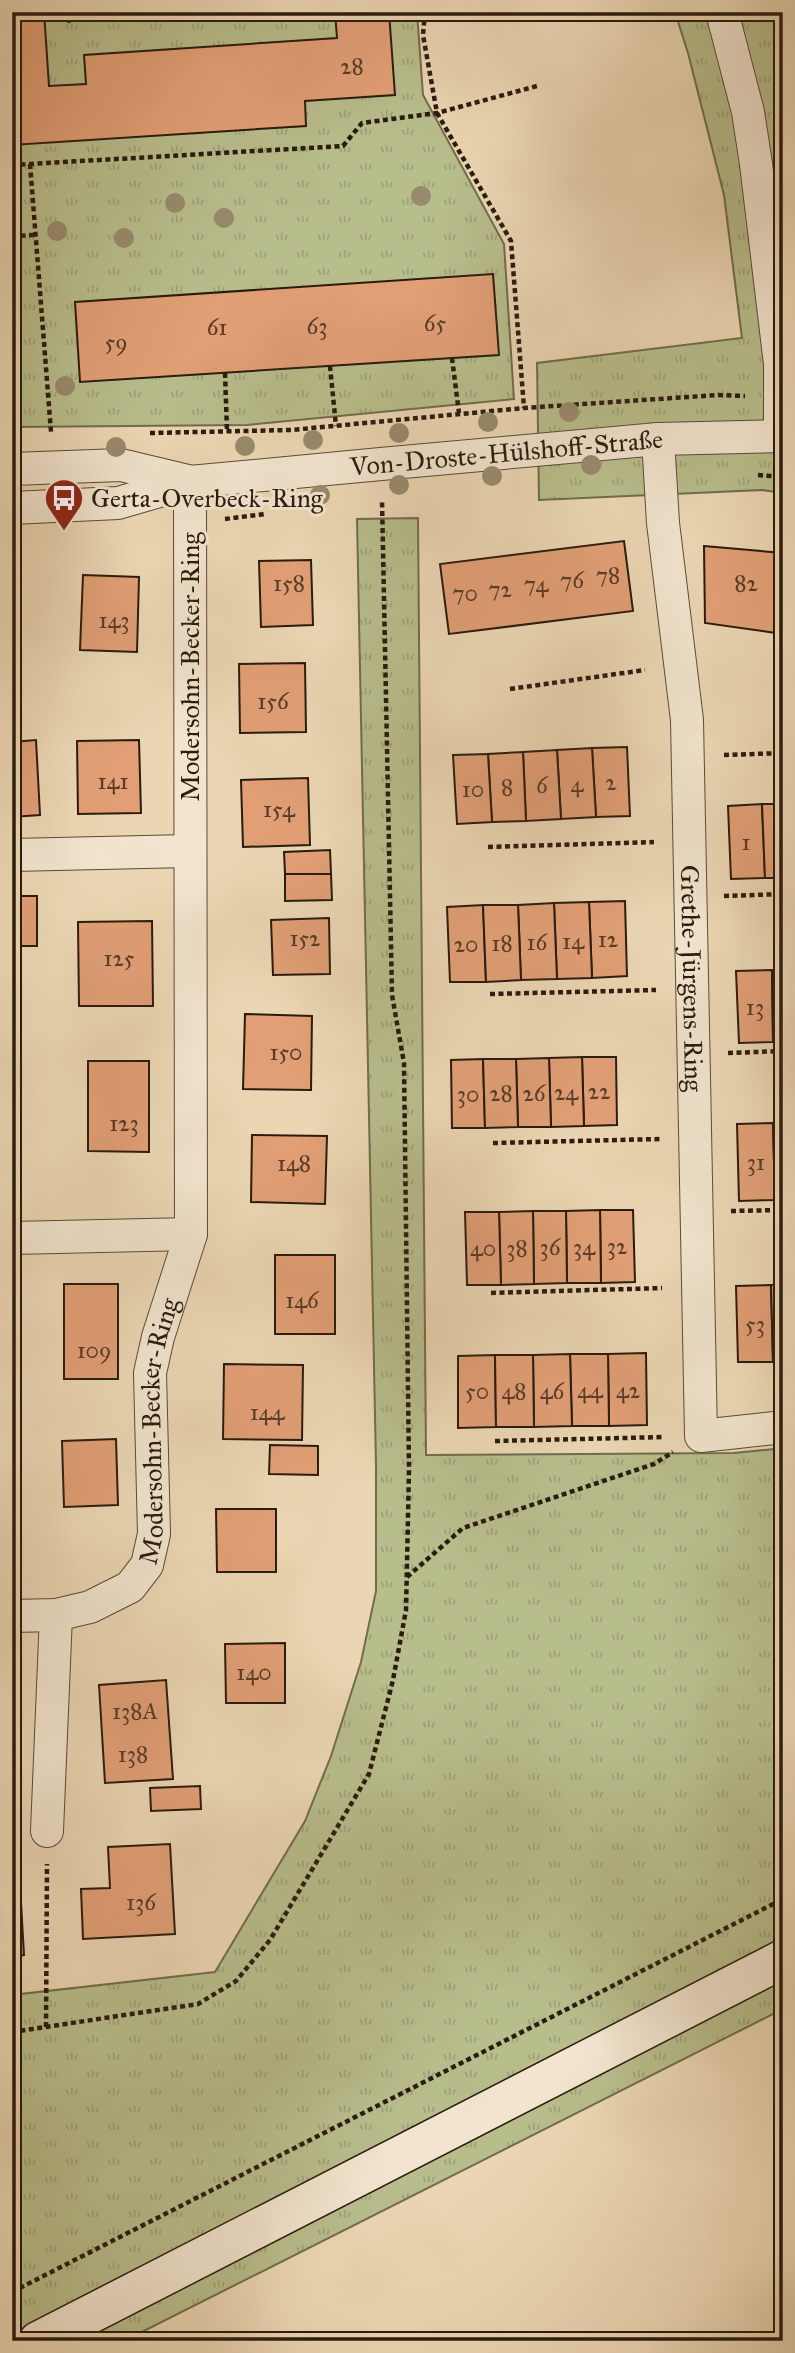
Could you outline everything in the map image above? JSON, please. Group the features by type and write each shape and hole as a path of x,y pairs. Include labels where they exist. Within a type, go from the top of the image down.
{"main road":[{"path":"38,2341 783,1959"}],"street":[{"path":"722,12 748,112 779,351 781,435"},
{"name":"Von-Droste-Hülshoff-Straße","path":"12,508 118,503 190,482 658,439 781,435"},
{"name":"Grethe-Jürgens-Ring","path":"658,439 663,523 687,720 701,1436"},
{"name":"Von-Droste-Hülshoff-Straße","path":"12,469 121,465 190,482"},
{"name":"Modersohn-Becker-Ring","path":"12,1616 56,1615 90,1607 130,1587 147,1565 154,1534 150,1373 158,1337 191,1234 190,482"},
{"path":"12,855 189,851"},
{"path":"12,1238 191,1234"},
{"path":"701,1436 783,1427"},
{"path":"47,1831 56,1615"}],"path":[{"path":"68,12 69,21 74,12"},
{"path":"425,12 424,35 437,113 511,241 524,408"},
{"path":"12,165 343,146 362,123 437,113 537,86"},
{"path":"30,164 51,436"},
{"path":"12,236 36,235"},
{"path":"452,358 459,413"},
{"path":"330,366 336,426"},
{"path":"225,373 227,432"},
{"path":"144,433 290,430 459,413 718,395 782,397"},
{"path":"12,2032 198,2004 236,1981 270,1940 369,1774 393,1680 406,1609 409,1470 404,1063 392,995 381,464"},
{"path":"510,689 681,665"},
{"path":"688,756 783,753"},
{"path":"488,847 690,841"},
{"path":"691,897 783,894"},
{"path":"490,994 692,989"},
{"path":"694,1054 783,1051"},
{"path":"493,1143 696,1138"},
{"path":"697,1212 783,1210"},
{"path":"491,1293 698,1287"},
{"path":"407,1577 463,1528 654,1464 701,1436"},
{"path":"495,1441 701,1436"},
{"path":"46,2027 47,1831"},
{"path":"12,2292 783,1899"}],"green space":[{"path":"12,12 417,12 423,95 504,244 514,399 247,425 12,427"},
{"path":"675,12 783,12 783,493 762,490 539,500 537,363 742,338 724,195"},
{"path":"418,518 426,1455 734,1453 783,1448 783,2009 124,2341 12,2341 12,1995 215,1972 305,1821 331,1756 361,1662 376,1591 376,1465 357,519"}],"building":[{"path":"12,12 44,12 49,86 86,84 84,55 337,38 335,12 389,12 395,95 305,101 306,126 12,145"},
{"path":"493,274 499,355 80,382 75,302"},
{"path":"624,541 633,611 449,634 440,564"},
{"path":"704,546 783,553 783,634 705,623"},
{"path":"311,560 313,625 261,627 259,561"},
{"path":"83,575 139,577 137,652 80,650"},
{"path":"305,663 306,732 240,733 239,664"},
{"path":"36,740 40,815 12,817 12,742"},
{"path":"139,740 141,813 78,814 77,741"},
{"path":"627,747 630,816 596,817 592,748"},
{"path":"592,748 596,817 561,819 557,750"},
{"path":"557,750 561,819 526,821 523,752"},
{"path":"523,752 526,821 492,822 488,754"},
{"path":"488,754 492,822 457,824 453,755"},
{"path":"308,778 310,845 243,847 241,780"},
{"path":"762,804 765,878 731,879 728,806"},
{"path":"762,804 783,804 783,878 765,878"},
{"path":"330,850 331,874 285,874 284,852"},
{"path":"285,874 331,874 332,900 285,901"},
{"path":"19,896 37,896 37,946 19,946"},
{"path":"625,901 627,976 592,978 589,902"},
{"path":"589,902 592,978 557,979 554,903"},
{"path":"554,903 557,979 521,980 518,905"},
{"path":"483,905 486,982 450,982 447,907"},
{"path":"483,905 518,905 521,980 486,982"},
{"path":"329,918 330,974 273,975 271,920"},
{"path":"152,921 153,1006 79,1006 78,922"},
{"path":"772,970 773,1042 739,1043 736,971"},
{"path":"772,970 783,970 783,1041 773,1042"},
{"path":"245,1014 312,1016 311,1090 243,1089"},
{"path":"582,1057 616,1057 617,1125 584,1126"},
{"path":"582,1057 584,1126 551,1127 549,1058"},
{"path":"549,1058 551,1127 518,1127 516,1059"},
{"path":"483,1059 485,1128 452,1128 451,1060"},
{"path":"483,1059 516,1059 518,1127 485,1128"},
{"path":"88,1061 149,1061 149,1152 88,1151"},
{"path":"773,1123 775,1200 739,1201 737,1124"},
{"path":"773,1123 783,1123 783,1199 775,1200"},
{"path":"252,1135 327,1136 325,1204 251,1202"},
{"path":"600,1210 633,1210 635,1282 601,1283"},
{"path":"600,1210 601,1283 567,1283 566,1211"},
{"path":"533,1211 566,1211 567,1283 534,1284"},
{"path":"533,1211 534,1284 501,1285 499,1212"},
{"path":"465,1212 499,1212 501,1285 467,1285"},
{"path":"275,1255 335,1255 335,1334 275,1334"},
{"path":"64,1284 118,1284 118,1379 64,1379"},
{"path":"771,1285 773,1362 738,1362 736,1286"},
{"path":"771,1285 783,1285 783,1362 773,1362"},
{"path":"646,1353 647,1425 609,1426 608,1354"},
{"path":"570,1354 608,1354 609,1426 572,1426"},
{"path":"570,1354 572,1426 534,1427 533,1355"},
{"path":"495,1355 496,1427 458,1428 458,1356"},
{"path":"495,1355 533,1355 534,1427 496,1427"},
{"path":"224,1364 303,1365 302,1440 223,1439"},
{"path":"116,1439 118,1505 64,1507 62,1441"},
{"path":"270,1445 318,1446 318,1475 269,1474"},
{"path":"216,1509 276,1509 276,1572 217,1572"},
{"path":"285,1643 285,1703 226,1703 225,1644"},
{"path":"166,1680 173,1779 105,1783 99,1685"},
{"path":"200,1786 201,1809 151,1811 150,1788"},
{"path":"170,1844 175,1934 83,1939 81,1889 110,1888 108,1847"},
{"path":"12,1885 20,1885 24,1955 12,1956"}],"place":[{"name":"Gerta-Overbeck-Ring","path":"64,532"}]}
